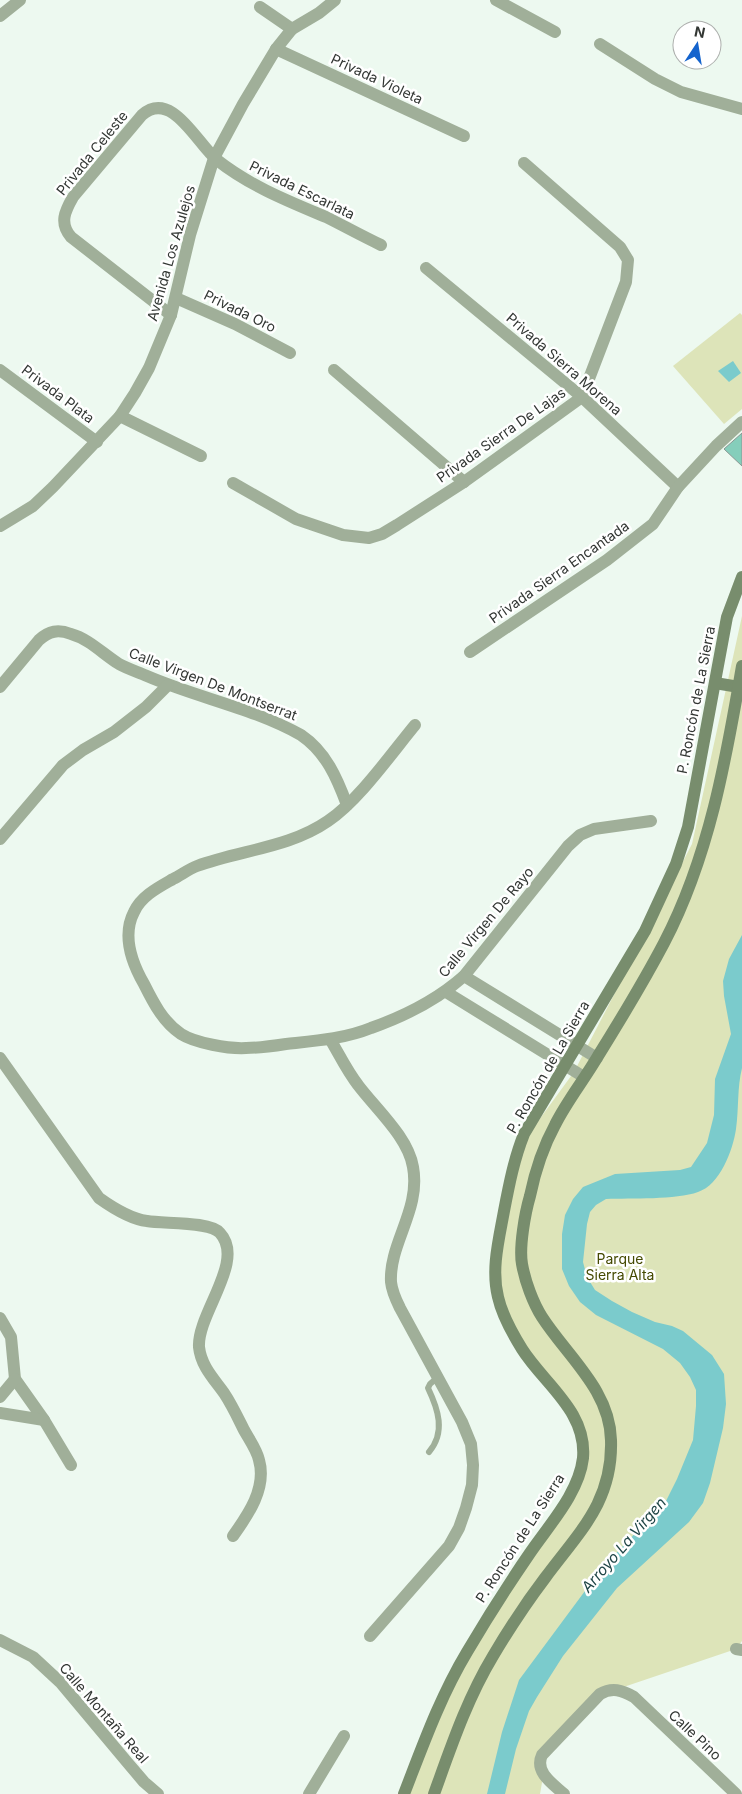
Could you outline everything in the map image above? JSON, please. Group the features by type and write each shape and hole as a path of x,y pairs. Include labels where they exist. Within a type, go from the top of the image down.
{"street":[{"path":"0,16 20,0"},
{"name":"Avenida Los Azulejos","path":"0,526 33,506 97,442 120,416 135,393 149,368 171,316 190,235 214,158 242,104 276,49 292,29 319,13 335,0"},
{"path":"496,0 555,32"},
{"path":"260,6 292,29"},
{"path":"600,44 655,79 681,92 742,109"},
{"name":"Privada Violeta","path":"276,49 464,136"},
{"name":"Privada Celeste","path":"171,316 71,237 66,231 64,224 66,208 73,197 149,109 163,107 174,113 214,158"},
{"name":"Privada Escarlata","path":"214,158 234,173 277,197 328,218 381,245"},
{"name":"Privada Sierra De Lajas","path":"233,483 296,519 343,535 369,538 382,534 464,482 582,397 626,282 628,260 620,247 524,163"},
{"name":"Privada Sierra Morena","path":"426,268 582,397 678,487"},
{"name":"Privada Oro","path":"176,298 235,324 290,353"},
{"name":"Privada Plata","path":"0,370 97,442"},
{"path":"334,370 464,482"},
{"path":"120,416 201,456"},
{"name":"Privada Sierra Encantada","path":"470,652 607,560 653,524 678,487 716,446 742,422"},
{"name":"P. Roncón de La Sierra","path":"404,1794 440,1702 454,1674 490,1614 566,1500 580,1469 583,1446 578,1426 567,1404 529,1359 503,1314 495,1278 497,1246 517,1150 532,1120 645,931 676,864 688,827 727,617 742,577"},
{"name":"Calle Virgen De Montserrat","path":"0,687 39,640 52,631 70,633 85,640 120,664 168,685 233,706 311,741 325,758 337,778 347,805"},
{"path":"434,1794 480,1678 515,1619 590,1520 603,1493 607,1479 611,1437 604,1408 589,1378 541,1315 533,1299 522,1263 525,1219 540,1160 554,1126 597,1058 662,947 680,909 704,844 713,813 733,721 742,666"},
{"path":"715,683 739,687"},
{"path":"0,839 63,765 83,750 114,732 140,712 168,685"},
{"name":"Calle Virgen De Rayo","path":"416,724 347,805 329,821 292,840 196,866 160,886 144,899 134,912 130,925 129,946 134,965 156,1007 168,1023 181,1034 195,1041 245,1048 330,1039 369,1029 394,1019 446,992 464,976 568,846 580,835 594,829 651,821"},
{"path":"464,976 597,1058"},
{"path":"446,992 584,1077"},
{"path":"330,1039 357,1084 403,1142 410,1154 413,1167 414,1200 395,1256 392,1283 394,1295 462,1422 470,1444 473,1465 472,1485 466,1508 459,1528 449,1546 370,1636"},
{"path":"0,1058 100,1198 114,1209 144,1221 208,1227 219,1231 224,1238 228,1251 226,1268 201,1332 199,1347 209,1373 225,1394 253,1446 261,1470 256,1498 247,1517 232,1536"},
{"path":"0,1318 11,1337 15,1379 44,1420 71,1465"},
{"path":"0,1397 15,1379"},
{"path":"0,1413 44,1420"},
{"name":"Calle Montaña Real","path":"0,1640 32,1657 60,1682 144,1782 158,1794"},
{"name":"Calle Pino","path":"564,1794 542,1772 540,1760 545,1751 600,1694 607,1690 615,1689 634,1697 736,1794"},
{"path":"310,1794 344,1736"}],"lane":[{"path":"429,1452 438,1436 440,1420 428,1388 439,1376"}],"green space":[{"path":"740,313 742,315 742,409 724,424 673,366"},
{"name":"Parque Sierra Alta","path":"742,616 742,1641 736,1649 600,1695 548,1748 540,1794 404,1794 440,1702 580,1469 576,1420 513,1334 495,1278 517,1150 574,1072 692,844"}],"water":[{"path":"733,361 741,373 729,382 718,371"},
{"name":"Arroyo La Virgen","path":"742,935 742,1068 739,1083 736,1129 732,1147 724,1166 719,1175 706,1188 689,1195 606,1199 596,1205 590,1212 587,1224 583,1262 587,1277 595,1290 632,1312 683,1331 712,1355 724,1374 726,1404 723,1428 710,1483 703,1503 689,1522 617,1588 563,1656 529,1711 516,1749 505,1794 487,1794 502,1732 519,1680 602,1568 666,1501 693,1440 696,1390 690,1377 680,1363 663,1349 596,1315 580,1302 569,1286 562,1269 562,1234 565,1215 573,1199 583,1187 615,1174 680,1170 691,1167 707,1143 714,1115 715,1079 731,1034 723,981 729,959"}],"building":[{"path":"742,433 742,466 724,449"}]}
